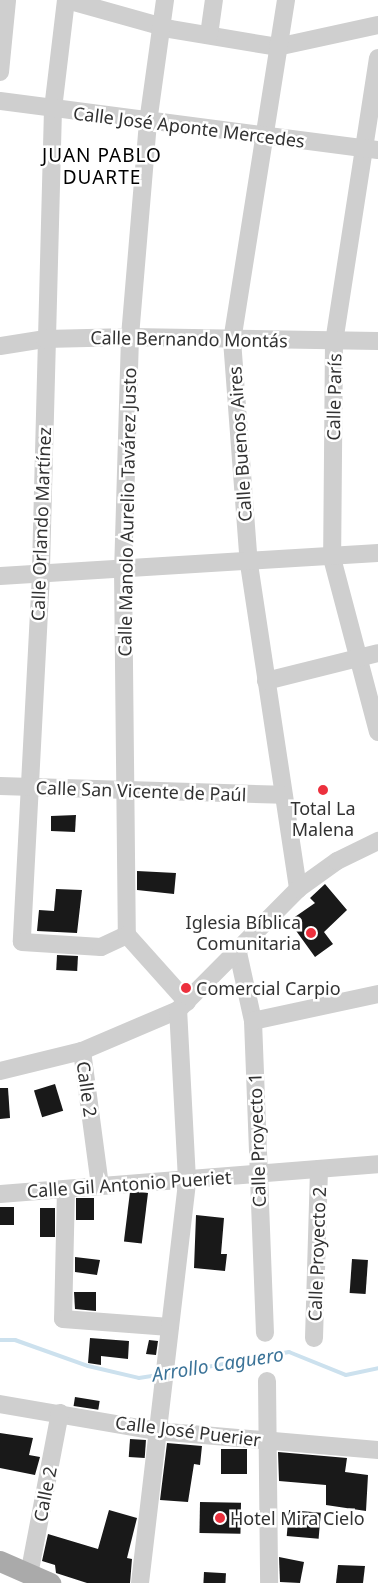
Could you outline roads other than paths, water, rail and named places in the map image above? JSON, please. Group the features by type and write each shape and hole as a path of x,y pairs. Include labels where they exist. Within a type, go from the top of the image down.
{"main road":[{"path":"0,1561 50,1583"}],"street":[{"path":"0,72 7,0"},
{"path":"67,0 162,27 277,47 378,26"},
{"name":"Calle Orlando Martínez","path":"67,0 53,109 44,339 41,574 28,788 22,942 101,947 127,935"},
{"name":"Calle Manolo Aurelio Tavárez Justo","path":"127,935 123,569 130,337 148,122 165,0"},
{"path":"209,35 214,0"},
{"name":"Calle Buenos Aires","path":"286,0 262,137 232,340 249,564 282,795 298,889"},
{"name":"Calle París","path":"378,58 370,150 334,341 332,558 378,732"},
{"name":"Calle José Aponte Mercedes","path":"0,101 370,150"},
{"name":"Calle Bernando Montás","path":"0,346 44,339 130,337 378,341"},
{"path":"0,576 249,564 378,553"},
{"path":"266,681 378,653"},
{"name":"Calle San Vicente de Paúl","path":"0,786 124,792 282,795"},
{"path":"0,1071 82,1051 183,1006 237,948 298,889 337,861 378,840"},
{"path":"127,935 183,1006 187,1180 156,1431 140,1583"},
{"name":"Calle Proyecto 1","path":"237,948 252,1021 265,1333"},
{"path":"252,1021 378,994"},
{"name":"Calle 2","path":"82,1051 100,1186"},
{"name":"Calle Gil Antonio Pueriet","path":"0,1194 378,1164"},
{"name":"Calle Proyecto 2","path":"314,1338 319,1169"},
{"path":"66,1189 63,1319 170,1327"},
{"path":"268,1381 269,1583"},
{"name":"Calle José Puerier","path":"0,1404 156,1431 378,1450"},
{"name":"Calle 2","path":"30,1575 60,1413"}],"waterway":[{"name":"Arrollo Caguero","path":"0,1340 15,1340 88,1366 139,1378 159,1375"},
{"name":"Arrollo Caguero","path":"169,1374 289,1352 346,1375 378,1368"}],"place":[{"name":"Total La Malena","path":"323,790"},
{"name":"Iglesia Bíblica Comunitaria","path":"311,933"},
{"name":"Comercial Carpio","path":"186,988"},
{"name":"Hotel Mira Cielo","path":"220,1518"}],"district":[{"name":"JUAN PABLO DUARTE","path":"102,167"}]}
